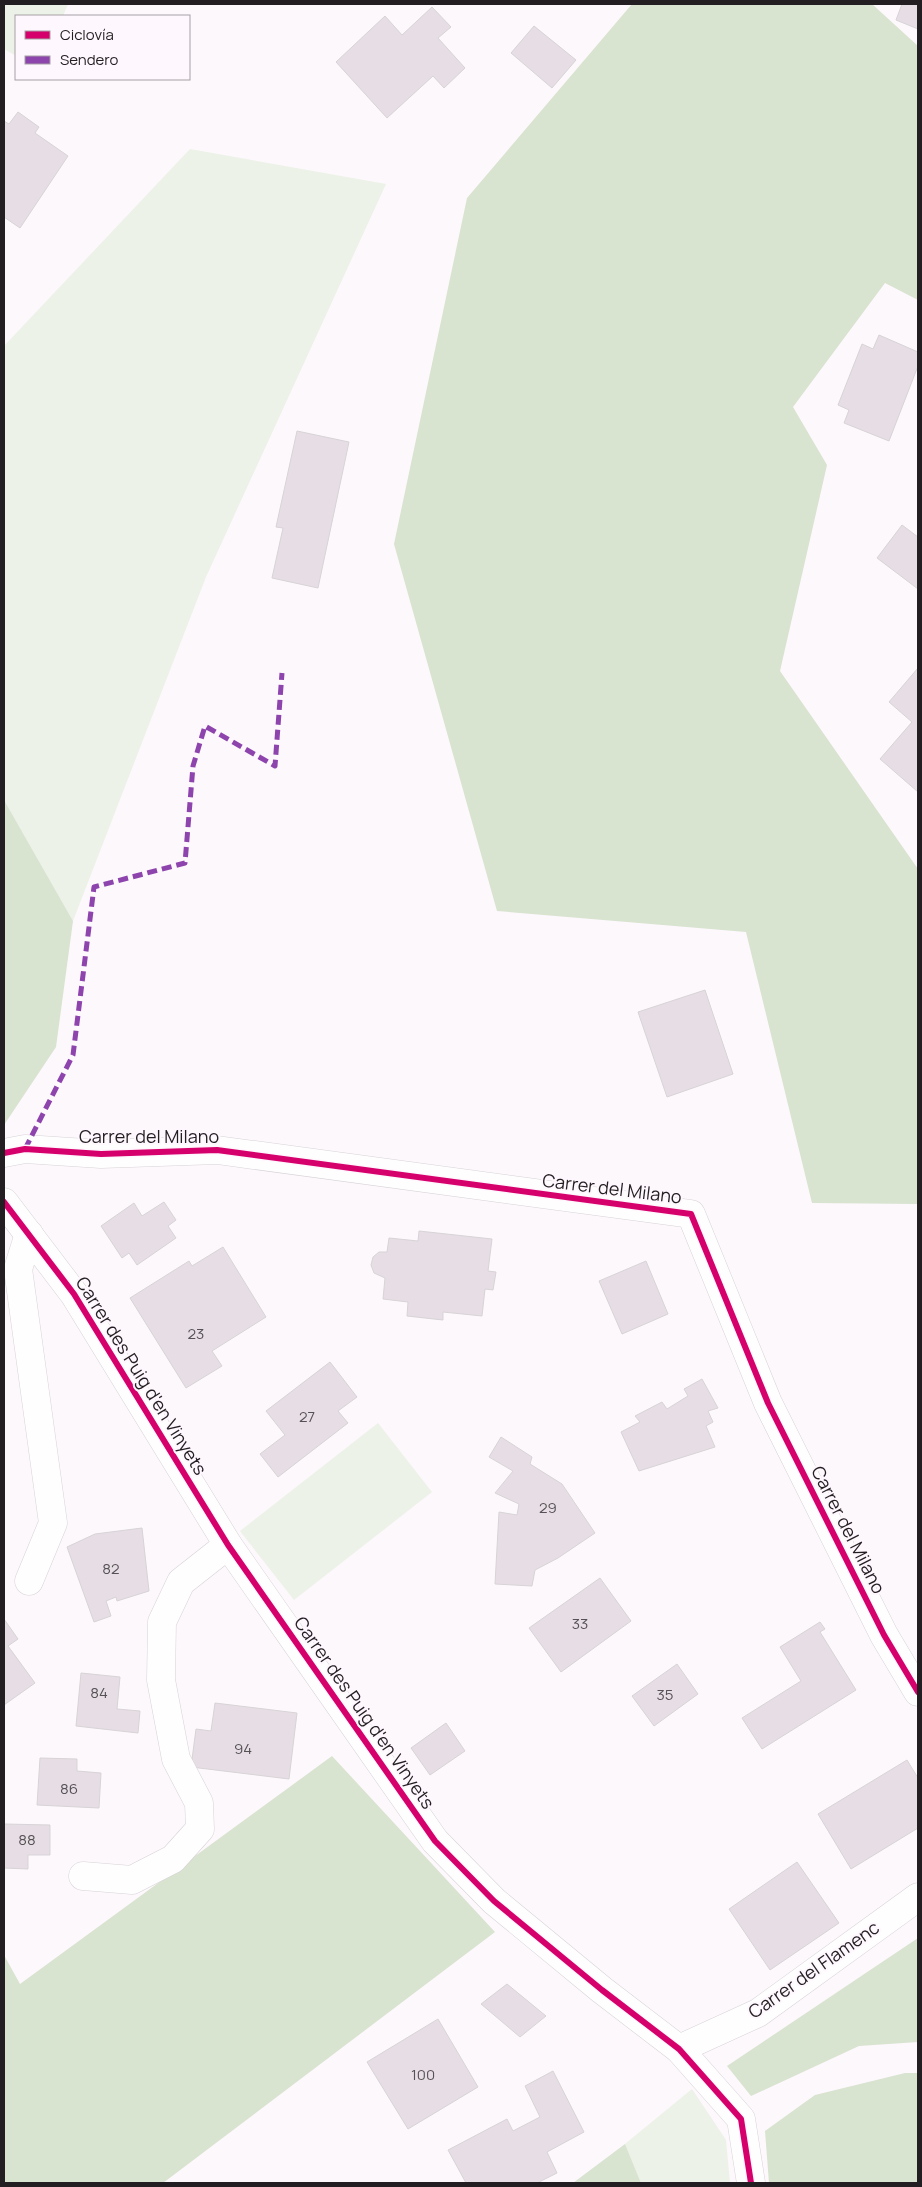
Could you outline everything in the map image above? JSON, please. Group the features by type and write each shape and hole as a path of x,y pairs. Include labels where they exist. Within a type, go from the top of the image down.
{"street":[{"name":"Carrer del Milano","path":"4,1153 25,1148 101,1154 217,1150 691,1214 768,1403 884,1635 918,1692"},
{"name":"Carrer des Puig d'en Vinyets","path":"4,1202 74,1294 228,1545 435,1841 494,1900 602,1990 679,2049 741,2119 751,2183"},
{"path":"29,1234 18,1269 53,1524 29,1580"},
{"path":"83,1876 132,1880 173,1859 200,1829 200,1803 176,1759 161,1680 162,1622 181,1582 228,1545"},
{"name":"Carrer del Flamenc","path":"679,2049 758,2013 918,1897"}],"shaded area":[{"path":"4,4 68,4 63,15 15,15 15,55 4,49"},
{"path":"190,149 386,184 206,577 73,921 4,800 4,346"},
{"path":"378,1423 432,1492 294,1600 240,1531"},
{"path":"692,2089 726,2140 730,2183 641,2183 625,2144"}],"green space":[{"path":"632,4 872,4 918,46 918,300 885,283 793,407 827,465 780,671 918,869 918,1204 812,1203 746,932 497,911 394,544 467,198"},
{"path":"4,800 73,921 56,1047 4,1125"},
{"path":"332,1756 495,1932 163,2183 4,2183 4,1955 20,1984"},
{"path":"918,1938 918,2042 859,2046 751,2096 727,2066"},
{"path":"905,2073 918,2073 918,2183 769,2183 765,2131 815,2095"},
{"path":"625,2144 641,2183 573,2183"}],"building":[{"path":"902,4 918,4 918,29 896,20"},
{"path":"432,7 451,27 438,38 465,68 444,88 433,76 387,118 336,62 385,16 402,35"},
{"path":"534,26 576,60 552,88 511,53"},
{"path":"18,112 39,127 35,133 68,156 20,228 4,217 4,121 9,124"},
{"path":"879,335 918,352 918,366 889,441 844,423 849,410 838,405 862,344 873,349"},
{"path":"297,431 349,442 318,588 272,578 283,528 276,527"},
{"path":"902,525 918,537 918,589 877,558"},
{"path":"918,668 918,792 880,759 912,722 889,702"},
{"path":"705,990 733,1074 667,1097 638,1012"},
{"path":"164,1202 176,1220 168,1226 176,1238 137,1265 129,1253 122,1258 101,1226 134,1203 142,1216"},
{"path":"419,1231 492,1239 488,1271 496,1272 493,1290 485,1289 482,1316 443,1312 443,1320 407,1316 408,1302 383,1299 385,1278 374,1273 371,1265 373,1257 379,1252 387,1252 389,1238 418,1241"},
{"path":"223,1247 266,1317 212,1351 222,1366 186,1388 130,1298 189,1261 192,1266"},
{"path":"646,1261 668,1314 622,1334 599,1281"},
{"path":"330,1362 357,1397 338,1411 348,1423 278,1477 260,1454 285,1435 266,1411"},
{"path":"702,1379 718,1408 708,1411 713,1422 706,1426 715,1447 639,1471 621,1432 640,1422 635,1416 662,1402 667,1409 688,1396 684,1389"},
{"path":"501,1437 532,1457 530,1464 562,1484 595,1533 558,1558 535,1570 532,1586 495,1584 499,1512 517,1515 519,1504 495,1493 513,1471 489,1457"},
{"path":"142,1528 149,1591 117,1601 116,1597 106,1601 111,1616 94,1622 67,1547 95,1534"},
{"path":"600,1578 631,1621 561,1672 529,1628"},
{"path":"4,1619 18,1639 8,1646 35,1683 4,1705"},
{"path":"820,1622 825,1629 820,1632 856,1690 762,1749 742,1718 801,1681 780,1647"},
{"path":"677,1664 698,1694 654,1726 632,1696"},
{"path":"81,1673 120,1677 117,1709 140,1711 138,1733 76,1726"},
{"path":"215,1703 297,1713 289,1779 191,1767 196,1729 211,1731"},
{"path":"446,1723 465,1751 430,1775 411,1748"},
{"path":"40,1758 77,1759 77,1771 101,1773 99,1808 37,1805"},
{"path":"907,1760 918,1778 918,1828 851,1869 818,1814"},
{"path":"4,1824 50,1825 50,1855 28,1855 28,1869 4,1868"},
{"path":"797,1862 839,1923 770,1970 729,1909"},
{"path":"507,1984 546,2016 520,2037 481,2004"},
{"path":"438,2019 478,2087 408,2129 367,2062"},
{"path":"553,2071 584,2132 547,2152 557,2173 537,2183 466,2183 448,2150 507,2119 513,2131 540,2117 525,2086"}],"marked path":[{"path":"25,1149 73,1055 94,887 185,863 193,766 205,726 275,766 282,673"}],"cycle path":[{"path":"4,1153 25,1149 101,1154 217,1150 691,1214 768,1403 884,1635 918,1692"},
{"path":"4,1202 74,1294 228,1545 435,1841 494,1901 602,1990 679,2049 741,2119 751,2183"}]}
